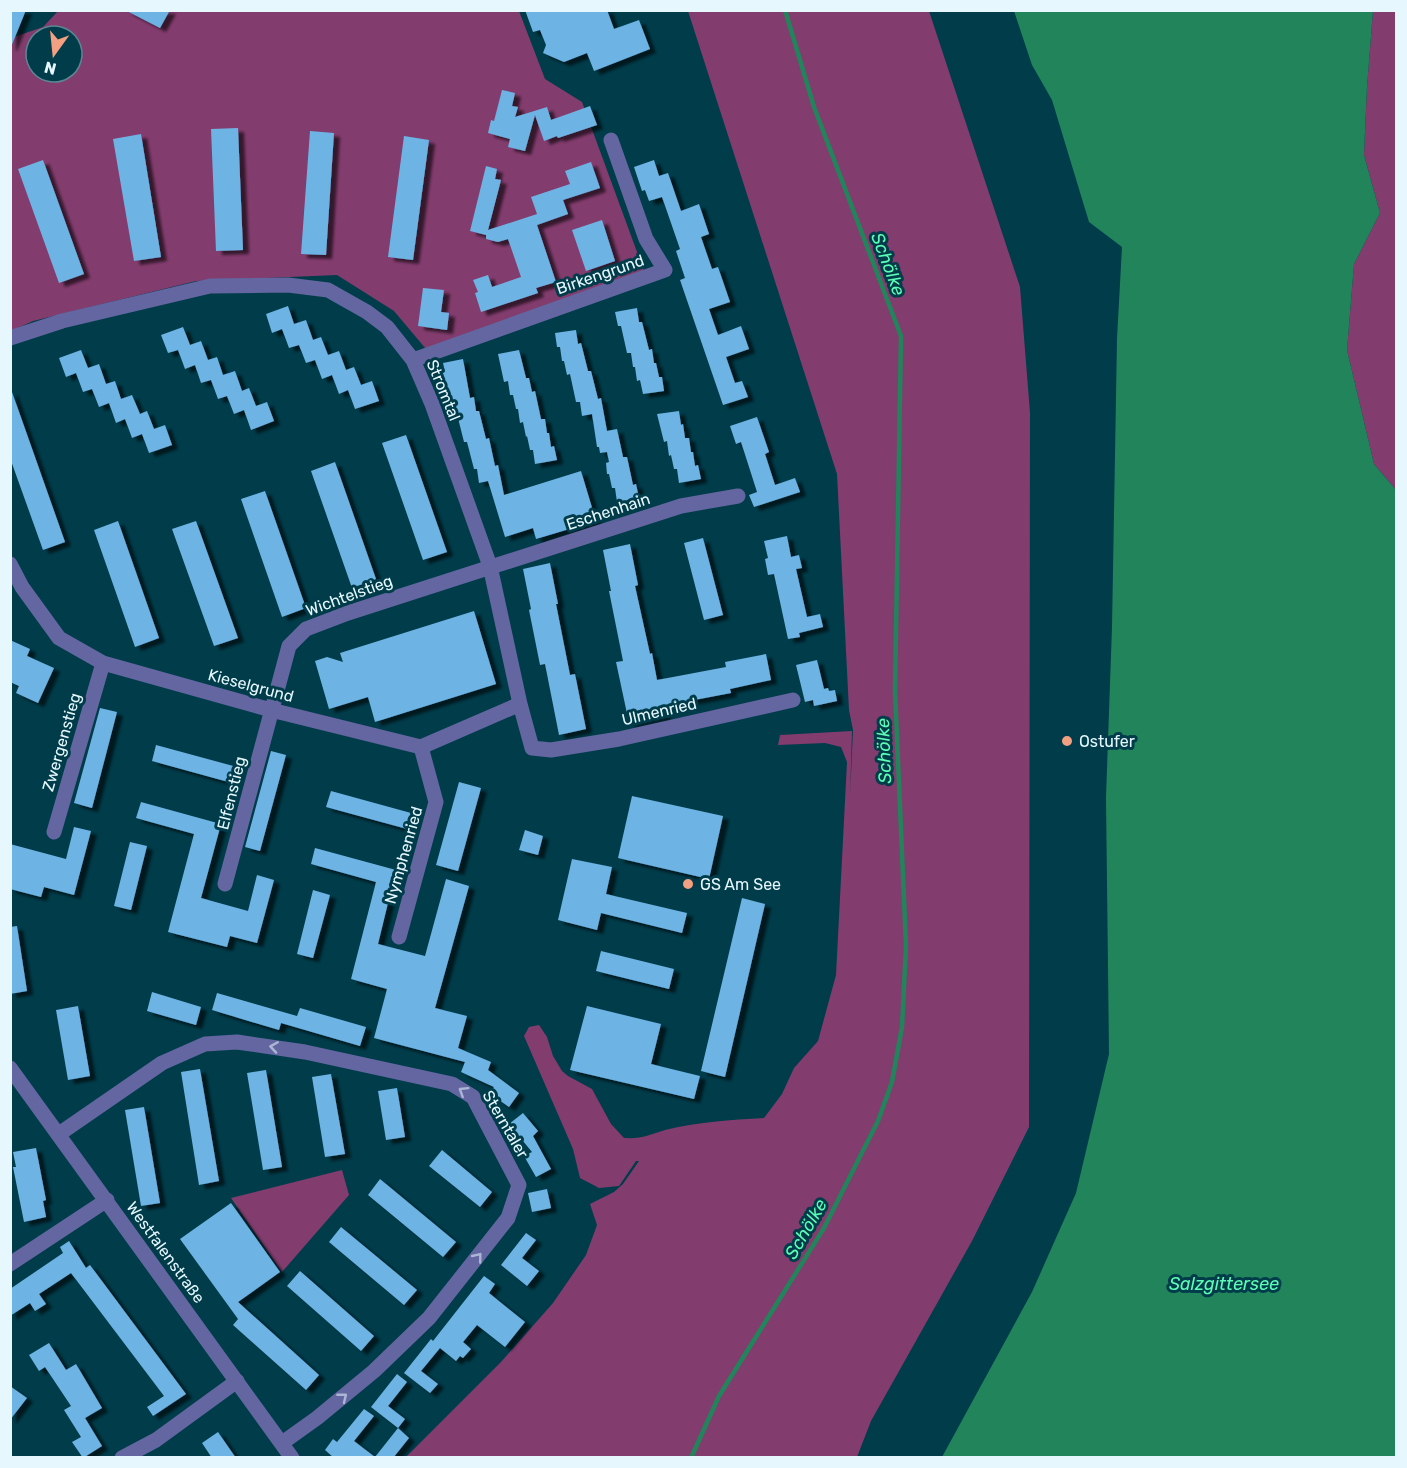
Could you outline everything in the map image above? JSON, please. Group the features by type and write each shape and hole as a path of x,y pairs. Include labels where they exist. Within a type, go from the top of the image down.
{"street":[{"name":"Birkengrund","path":"413,360 665,270 646,238 611,140"},
{"name":"Stromtal","path":"10,338 62,321 210,286 288,285 328,290 367,312 387,327 413,360 432,404 490,567 532,748"},
{"name":"Eschenhain","path":"490,567 681,506 738,496"},
{"name":"Kieselgrund","path":"10,564 22,588 59,638 103,663 270,710 421,747"},
{"name":"Wichtelstieg","path":"270,710 289,646 306,628 490,567"},
{"name":"Zwergenstieg","path":"54,832 103,663"},
{"name":"Ulmenried","path":"532,748 551,750 619,739 793,700"},
{"path":"421,747 520,704"},
{"name":"Elfenstieg","path":"225,884 270,710"},
{"name":"Nymphenried","path":"399,937 436,802 421,747"},
{"name":"Sterntaler","path":"59,1134 162,1063 205,1044 237,1042 305,1052 452,1084 473,1097 519,1185 508,1218 429,1318 369,1375 317,1418 282,1443"},
{"name":"Westfalenstraße","path":"10,1068 292,1458"},
{"path":"10,1264 107,1200"},
{"path":"122,1458 156,1440 237,1381"}],"shaded area":[{"path":"58,11 519,11 545,79 582,102 644,271 426,349 394,311 337,275 196,281 33,321 11,331 11,38 24,34 24,84 84,84 84,24 46,24"},
{"path":"688,11 929,11 1020,287 1030,413 1029,1127 972,1241 871,1421 857,1457 406,1457 501,1362 553,1303 586,1255 597,1225 590,1204 614,1192 623,1184 639,1161 636,1161 619,1186 599,1188 580,1178 573,1149 524,1036 529,1027 539,1025 562,1071 592,1089 611,1124 624,1138 641,1137 702,1123 764,1118 782,1094 794,1068 818,1041 836,975 847,762 841,747 825,743 778,745 780,735 852,731 850,797 853,730 849,710 837,474"},
{"path":"1373,11 1396,11 1396,490 1374,464 1347,350 1354,264 1380,213 1364,155"},
{"path":"342,1170 349,1195 282,1272 231,1198"}],"water":[{"name":"Salzgittersee","path":"1014,11 1373,11 1364,155 1380,213 1354,264 1347,350 1374,464 1396,490 1396,1457 942,1457 1032,1292 1076,1193 1109,1054 1106,797 1112,627 1117,339 1122,247 1089,222 1052,100 1032,65"}],"building":[{"path":"10,10 26,10 11,47 10,47"},
{"path":"125,10 170,10 160,28"},
{"path":"525,10 607,10 614,29 639,20 650,49 594,71 587,53 564,62 543,53 546,45 540,30 533,32"},
{"path":"502,90 515,93 512,106 518,107 515,117 547,107 551,120 590,106 597,125 544,141 535,115 525,151 508,147 510,139 488,133 491,120 494,121"},
{"path":"238,128 243,250 216,251 211,129"},
{"path":"310,131 334,133 326,255 301,254"},
{"path":"141,134 161,257 134,261 113,139"},
{"path":"404,136 429,140 413,260 388,257"},
{"path":"43,160 84,274 59,283 18,169"},
{"path":"654,160 659,176 668,173 681,211 699,204 709,234 701,237 712,269 718,267 730,302 709,309 718,335 741,326 749,349 726,357 735,383 742,381 748,397 723,405 680,280 685,278 676,251 680,249 662,197 649,201 645,190 642,191 634,167"},
{"path":"591,162 600,188 563,200 568,214 537,225 556,282 536,288 538,293 481,312 475,293 478,292 473,280 488,275 492,287 521,277 508,239 498,242 486,239 486,235 470,231 486,166 497,169 495,179 501,180 488,230 537,214 531,197 570,184 565,171"},
{"path":"602,220 615,261 586,271 572,230"},
{"path":"423,288 444,290 441,312 449,313 447,330 418,326"},
{"path":"288,306 294,324 306,320 313,340 321,337 328,355 339,351 346,370 354,367 361,385 372,381 379,401 355,409 348,390 339,394 332,375 322,379 315,360 306,363 299,345 289,348 282,329 272,333 266,314"},
{"path":"637,308 639,322 642,322 649,350 652,349 659,377 662,377 664,391 643,394 640,380 637,381 631,353 627,353 621,326 618,326 615,312"},
{"path":"183,327 190,345 201,341 208,360 217,357 223,375 235,371 242,391 249,388 256,406 267,402 274,421 251,430 244,410 234,414 227,396 218,399 211,380 201,383 195,365 185,369 178,350 168,353 161,335"},
{"path":"576,330 578,344 581,343 598,399 601,398 607,431 617,429 623,457 627,457 633,485 636,484 639,498 617,502 615,488 612,488 609,474 607,474 606,463 609,462 607,452 600,453 597,447 592,414 582,416 580,402 576,402 570,374 567,375 560,347 557,347 555,333"},
{"path":"81,350 88,368 99,364 106,384 115,381 121,399 132,395 140,414 147,411 154,429 165,425 172,445 149,453 142,434 132,438 125,419 116,423 109,403 99,407 92,389 83,392 76,373 66,377 59,358"},
{"path":"519,350 526,378 529,378 532,392 535,391 541,419 545,419 551,447 554,446 557,460 535,464 533,450 530,450 523,422 520,423 513,395 510,395 508,381 504,382 498,354"},
{"path":"463,359 470,398 474,397 476,411 479,411 486,439 489,438 495,466 498,465 504,495 581,471 596,521 536,539 533,528 505,537 488,481 479,483 477,469 474,469 467,442 464,442 457,414 454,415 452,400 448,401 446,387 444,387 443,363"},
{"path":"10,392 12,392 65,542 43,550 10,458"},
{"path":"679,411 685,438 689,438 695,466 698,465 701,479 679,483 677,469 674,469 671,455 669,456 667,441 664,442 657,414"},
{"path":"757,417 769,452 765,454 775,485 795,478 800,492 754,507 749,495 757,492 741,442 736,444 730,426"},
{"path":"406,435 447,552 423,560 382,443"},
{"path":"335,462 376,579 352,588 311,471"},
{"path":"265,491 306,608 282,617 241,499"},
{"path":"118,521 159,638 135,647 94,530"},
{"path":"196,521 238,638 214,646 172,529"},
{"path":"787,536 791,557 799,555 802,568 796,569 807,617 820,614 823,627 799,633 800,637 788,639 774,574 768,575 765,559 768,558 764,541"},
{"path":"703,538 723,615 704,620 684,543"},
{"path":"630,544 638,585 635,586 657,680 726,667 725,662 766,654 771,680 730,689 731,693 663,706 665,716 629,723 616,662 623,661 603,550"},
{"path":"550,563 570,675 575,674 586,729 559,735 545,664 540,665 523,569"},
{"path":"474,611 496,684 375,722 368,697 329,709 315,661 327,657 343,662 340,653"},
{"path":"10,640 30,649 27,656 54,668 38,703 16,693 19,686 10,682"},
{"path":"817,660 824,689 835,690 837,701 814,706 813,700 805,702 796,665"},
{"path":"100,708 117,712 92,808 74,803"},
{"path":"156,745 237,767 232,783 152,761"},
{"path":"271,751 286,755 260,851 245,847"},
{"path":"459,782 481,788 458,871 436,865"},
{"path":"331,791 411,813 407,829 326,807"},
{"path":"632,796 723,816 709,879 618,858"},
{"path":"141,802 221,824 201,898 248,911 257,875 274,880 257,943 230,936 227,947 168,932 194,834 136,818"},
{"path":"74,827 91,831 74,895 44,887 41,897 10,889 10,844 66,859"},
{"path":"525,830 543,836 538,855 519,850"},
{"path":"130,842 147,846 131,910 114,906"},
{"path":"315,848 396,870 378,944 425,956 446,879 469,886 435,1008 467,1016 458,1048 491,1062 488,1070 519,1093 509,1107 489,1093 494,1087 461,1072 465,1062 374,1038 387,989 351,979 376,882 311,864"},
{"path":"572,859 612,867 606,894 687,913 682,933 601,913 597,930 558,920"},
{"path":"313,890 330,895 313,958 297,954"},
{"path":"742,898 765,904 725,1077 701,1071"},
{"path":"17,926 27,991 10,994 10,927"},
{"path":"601,951 674,969 669,989 596,971"},
{"path":"152,992 201,1007 196,1025 147,1011"},
{"path":"217,993 297,1016 300,1008 366,1027 360,1046 281,1023 279,1030 212,1010"},
{"path":"78,1006 90,1076 68,1080 56,1010"},
{"path":"587,1006 661,1024 651,1064 700,1076 694,1099 570,1070"},
{"path":"200,1069 219,1181 199,1185 181,1072"},
{"path":"266,1070 282,1167 263,1170 247,1073"},
{"path":"331,1074 345,1154 325,1157 312,1077"},
{"path":"397,1088 405,1137 386,1140 378,1091"},
{"path":"144,1107 160,1203 141,1206 125,1110"},
{"path":"523,1113 538,1131 533,1136 551,1169 536,1177 524,1156 532,1152 509,1124"},
{"path":"36,1148 46,1200 43,1201 46,1217 24,1222 13,1167 16,1167 13,1152"},
{"path":"442,1150 492,1192 480,1207 429,1166"},
{"path":"380,1179 456,1242 443,1257 368,1195"},
{"path":"547,1189 551,1208 532,1212 528,1193"},
{"path":"231,1203 280,1272 238,1302 319,1375 306,1390 233,1325 238,1319 180,1239"},
{"path":"341,1227 417,1290 404,1305 329,1242"},
{"path":"526,1233 536,1240 522,1258 539,1271 527,1286 501,1265"},
{"path":"69,1241 86,1268 90,1265 186,1394 153,1416 147,1407 164,1396 71,1273 39,1294 46,1304 35,1311 30,1303 10,1316 10,1289 63,1253 60,1247"},
{"path":"300,1271 374,1336 361,1351 287,1286"},
{"path":"484,1276 495,1284 489,1293 525,1322 505,1347 477,1325 463,1342 471,1349 463,1358 460,1356 456,1361 440,1348 421,1371 438,1384 430,1393 404,1373 431,1339 433,1341"},
{"path":"49,1343 66,1370 76,1364 102,1408 85,1418 102,1446 83,1458 72,1442 81,1437 64,1410 71,1406 45,1367 39,1371 29,1355"},
{"path":"397,1374 407,1382 388,1406 405,1419 398,1428 371,1407"},
{"path":"10,1386 27,1398 10,1420"},
{"path":"364,1409 374,1416 354,1441 375,1457 398,1428 409,1438 393,1458 334,1458 325,1450 333,1439 337,1442"},
{"path":"218,1432 236,1458 212,1458 202,1443"}],"waterway":[{"name":"Schölke","path":"691,1458 719,1396 824,1228 878,1121 892,1082 902,1027 906,946 895,691 901,336 814,107 785,10"}],"place":[{"name":"Ostufer","path":"1067,741"},
{"name":"GS Am See","path":"688,884"}]}
